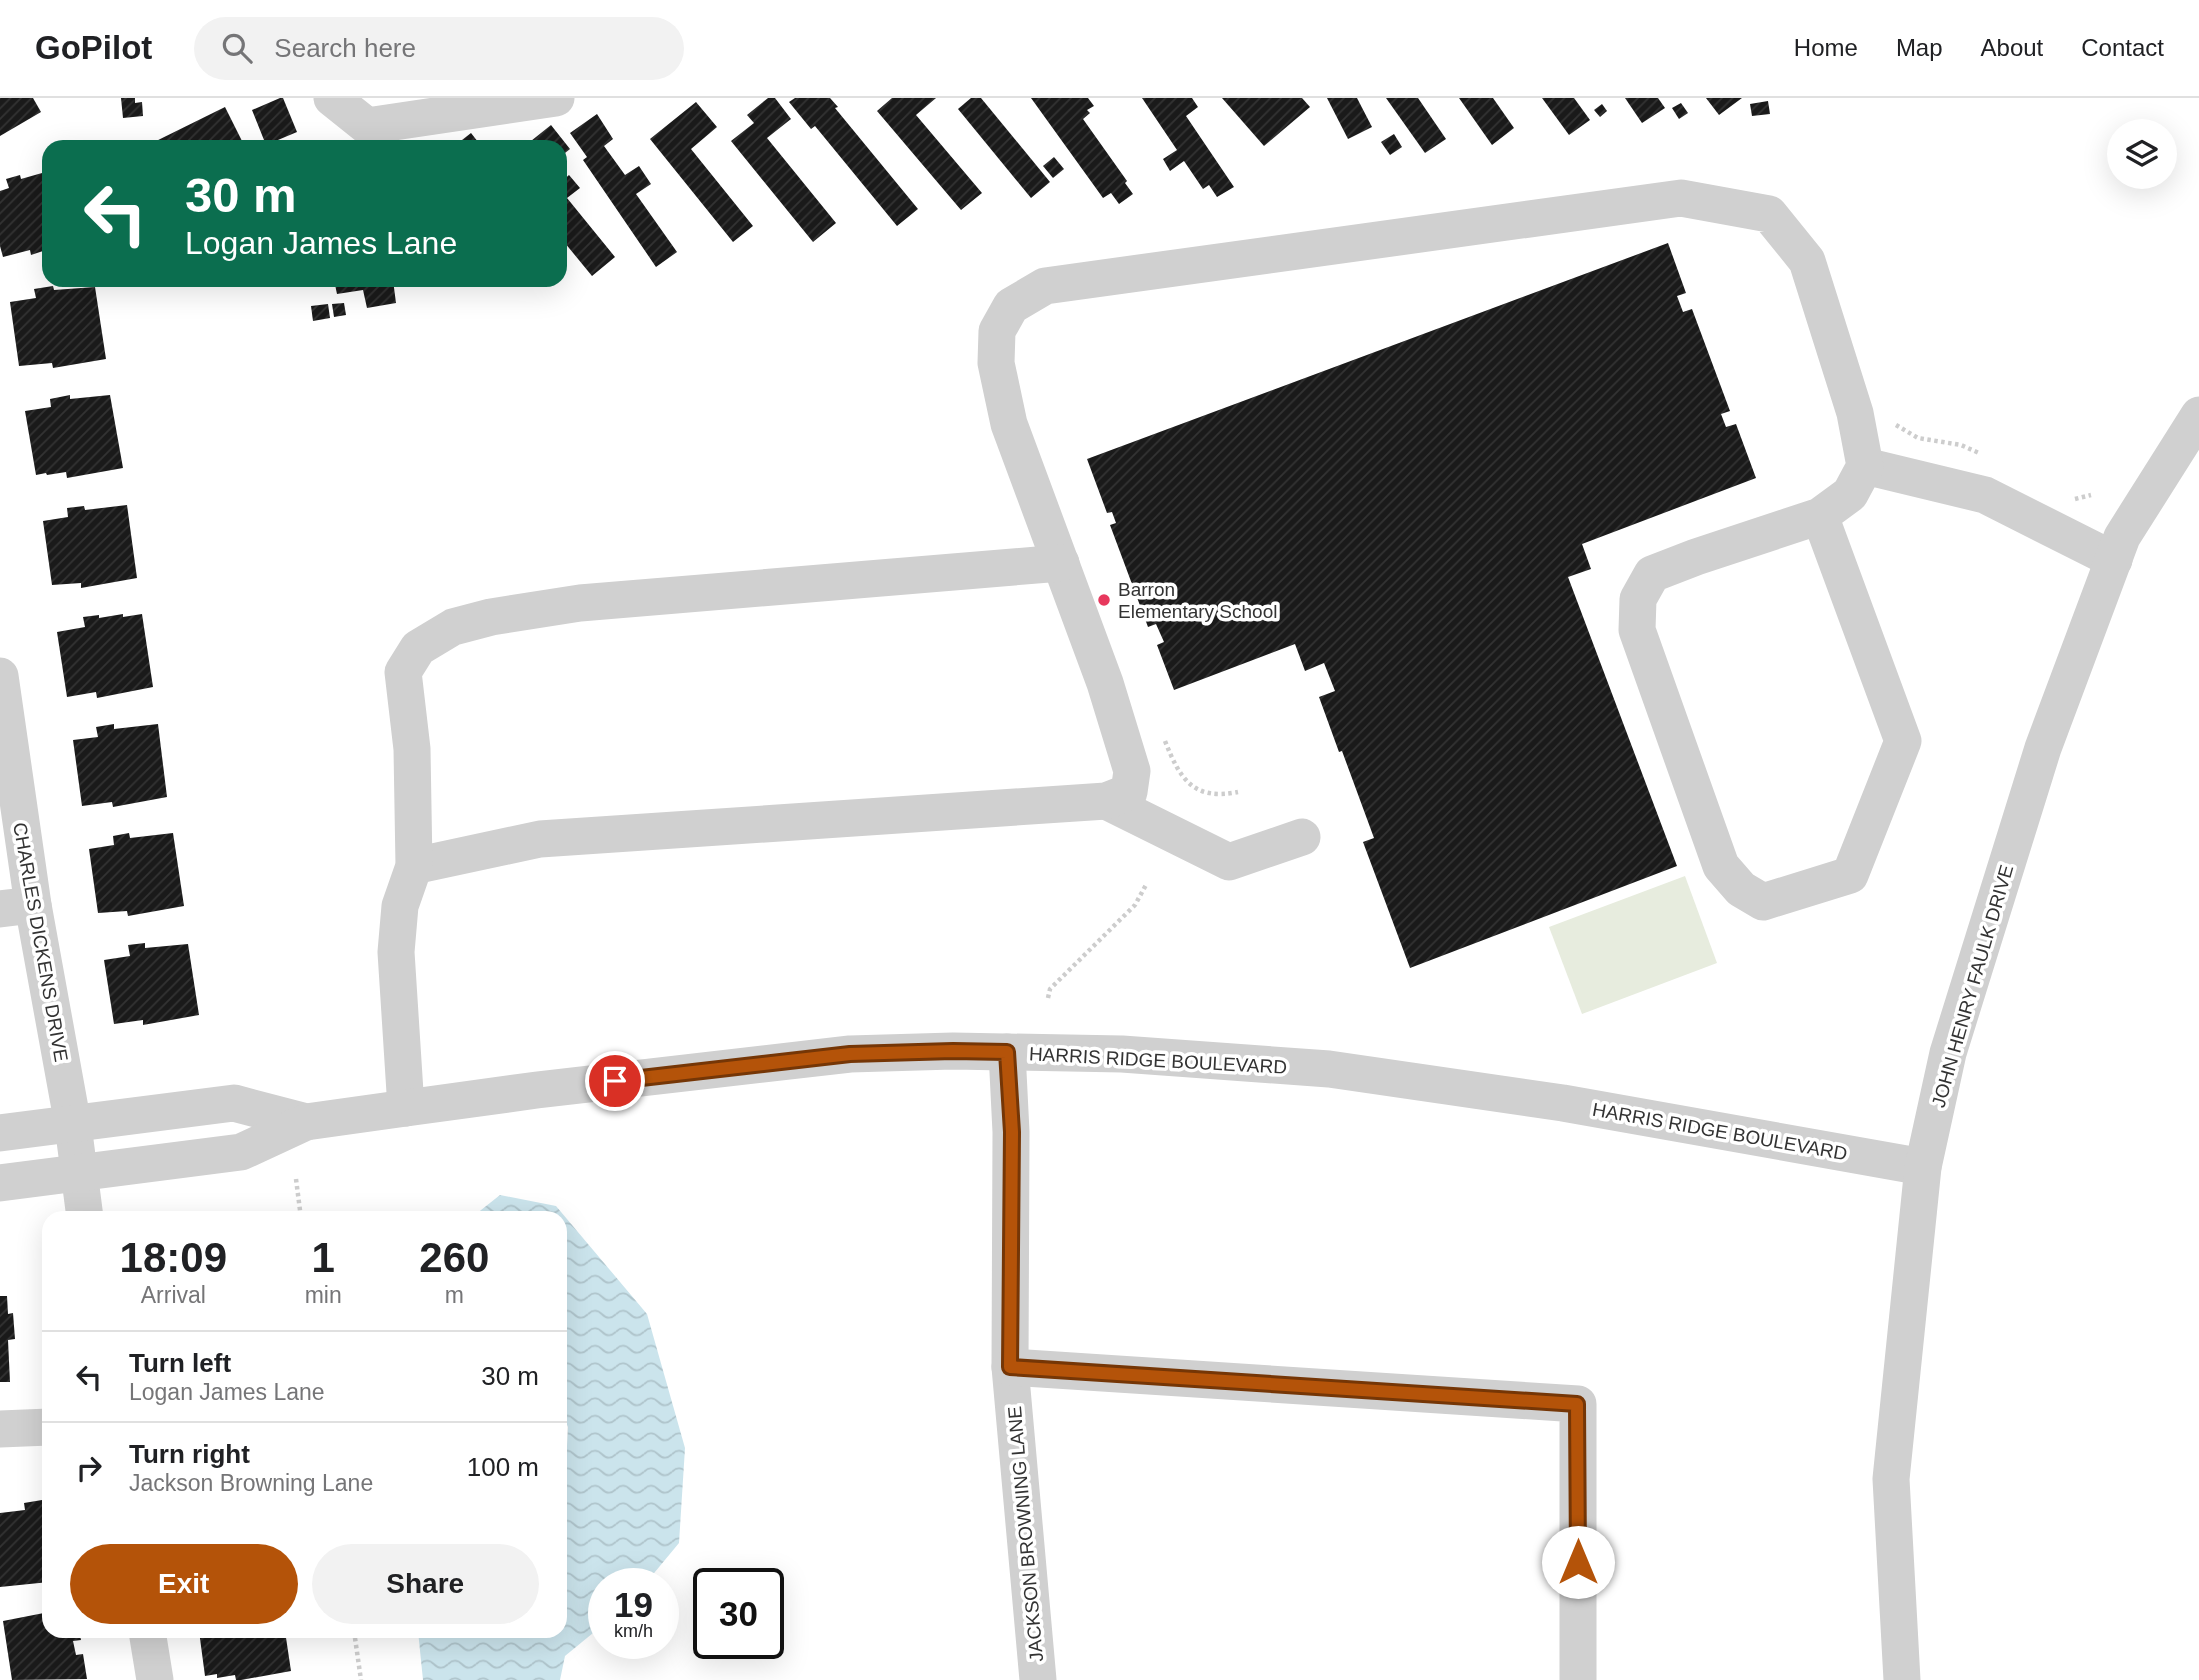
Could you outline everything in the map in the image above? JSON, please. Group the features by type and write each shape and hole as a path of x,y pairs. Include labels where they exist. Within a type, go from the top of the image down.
{"street":[{"path":"332,98 368,126 556,98"},
{"path":"414,866 540,839 1106,801 1129,792 1132,771 1105,683 1009,424 996,363 997,331 1011,306 1045,286 1681,198 1769,214 1807,261 1855,413 1865,466 1850,494 1820,516 1652,574 1638,599 1637,630 1721,866 1741,889 1763,902 1850,875 1903,741 1820,516"},
{"name":"JOHN HENRY FAULK DRIVE","path":"1902,1680 1892,1479 1923,1167 1948,1053 2039,762 2122,537 2199,415"},
{"path":"1865,466 1985,495 2114,560"},
{"path":"406,1108 396,952 400,906 414,866 412,748 404,672 418,648 453,626 580,603 1061,563"},
{"name":"CHARLES DICKENS DRIVE","path":"0,676 16,907 73,1125 84,1211"},
{"path":"1106,801 1229,862 1302,837"},
{"name":"HARRIS RIDGE BOULEVARD","path":"0,1183 241,1153 306,1122 406,1108 850,1054 953,1051 1122,1054 1329,1069 1563,1103 1923,1167"},
{"name":"JACKSON BROWNING LANE","path":"1007,1052 1012,1132 1010,1367 1038,1680"},
{"name":"HARRIS RIDGE BOULEVARD","path":"0,1133 234,1103 306,1122"},
{"path":"1010,1367 1577,1404 1578,1680"},
{"path":"0,1429 42,1427"},
{"path":"148,1638 155,1680"}],"path":[{"path":"1892,419 1897,427 1918,438 1961,445 1990,457"},
{"path":"2072,499 2091,495"},
{"path":"1048,998 1050,989 1135,905 1147,883"},
{"path":"296,1180 300,1211"},
{"path":"355,1638 360,1680"}],"shaded area":[{"path":"1685,876 1717,963 1582,1014 1549,927"}],"water":[{"path":"500,1195 556,1206 560,1211 480,1211"},
{"path":"567,1219 647,1314 685,1448 679,1543 658,1568 588,1568 588,1637 565,1656 560,1680 423,1680 419,1638 567,1638"}],"building":[{"path":"0,98 33,98 41,112 0,136"},
{"path":"121,98 135,98 135,103 142,102 143,116 123,118"},
{"path":"283,98 297,132 278,140 264,140 252,110"},
{"path":"768,98 775,98 791,119 767,138 836,223 813,242 731,141 754,123 747,115"},
{"path":"795,98 830,98 838,107 835,108 918,209 897,226 815,126 811,129 789,102"},
{"path":"892,98 936,98 916,115 982,193 961,210 877,111"},
{"path":"971,98 981,98 1050,182 1031,198 958,109"},
{"path":"1031,98 1088,98 1094,106 1087,110 1090,113 1083,119 1127,181 1125,183 1133,194 1119,204 1111,193 1103,198"},
{"path":"1142,98 1192,98 1198,107 1186,116 1234,187 1217,197 1209,185 1203,189 1184,161 1170,171 1163,159 1177,150"},
{"path":"1222,98 1302,98 1310,107 1264,146"},
{"path":"1327,98 1357,98 1372,127 1348,139"},
{"path":"1386,98 1418,98 1446,139 1425,153"},
{"path":"1459,98 1493,98 1514,128 1492,145"},
{"path":"1542,98 1574,98 1590,120 1569,135"},
{"path":"1625,98 1658,98 1665,108 1642,123"},
{"path":"1706,98 1742,98 1719,115"},
{"path":"1768,101 1770,114 1752,116 1750,104"},
{"path":"696,102 717,127 691,149 753,226 733,242 650,139"},
{"path":"1681,103 1688,113 1679,119 1672,108"},
{"path":"1602,104 1607,111 1600,117 1594,110"},
{"path":"225,107 242,140 158,140"},
{"path":"597,114 613,139 604,146 625,175 639,166 651,184 636,194 677,252 656,267 583,160 587,157 570,133"},
{"path":"551,125 563,140 532,140"},
{"path":"471,133 476,140 462,140"},
{"path":"1394,134 1402,147 1390,155 1381,142"},
{"path":"1054,157 1064,169 1053,178 1043,166"},
{"path":"42,173 42,251 31,255 30,250 3,257 0,246 0,191 9,188 6,179 20,175 21,179"},
{"path":"569,175 580,188 567,198"},
{"path":"567,198 615,257 592,276 567,246"},
{"path":"1668,243 1686,293 1677,296 1683,312 1692,309 1730,411 1721,414 1726,427 1736,424 1756,478 1582,544 1591,569 1568,577 1677,866 1410,968 1363,842 1374,838 1319,697 1335,691 1324,663 1305,671 1295,644 1174,690 1157,645 1164,642 1156,624 1148,627 1110,525 1116,523 1112,512 1107,513 1087,459"},
{"path":"95,287 106,359 53,368 52,363 19,366 10,302 36,298 34,289"},
{"path":"336,287 394,287 396,303 367,308 363,290 337,294"},
{"path":"344,303 346,315 334,317 332,304"},
{"path":"328,304 330,318 313,321 311,306"},
{"path":"70,395 70,399 110,395 123,468 67,478 66,472 36,475 25,411 51,407 50,399"},
{"path":"127,505 137,578 81,588 81,583 52,585 43,521 68,517 67,508 84,506 85,510"},
{"path":"123,614 123,617 142,614 153,687 97,698 96,692 67,697 57,632 85,627 83,617 99,615 99,618"},
{"path":"114,724 114,729 158,724 167,797 113,807 112,802 82,806 73,740 98,737 96,727"},
{"path":"129,833 130,838 173,833 184,906 128,916 127,911 98,913 89,849 114,845 113,836"},
{"path":"145,943 145,948 188,944 199,1015 143,1025 143,1020 114,1024 104,960 130,956 128,945"},
{"path":"0,1296 7,1296 8,1314 13,1313 15,1339 8,1340 10,1382 0,1382"},
{"path":"42,1500 42,1583 0,1587 0,1513 25,1510 24,1503"},
{"path":"42,1613 42,1638 81,1638 73,1641 76,1655 83,1654 87,1679 12,1680 3,1621"},
{"path":"200,1638 286,1638 291,1671 241,1680 236,1680 235,1675 217,1678 217,1674 205,1676"}],"place":[{"name":"Barron Elementary School","path":"1104,600"}],"route":[{"path":"615,1081 850,1054 1007,1052 1012,1132 1010,1367 1577,1404 1578,1562"}]}
